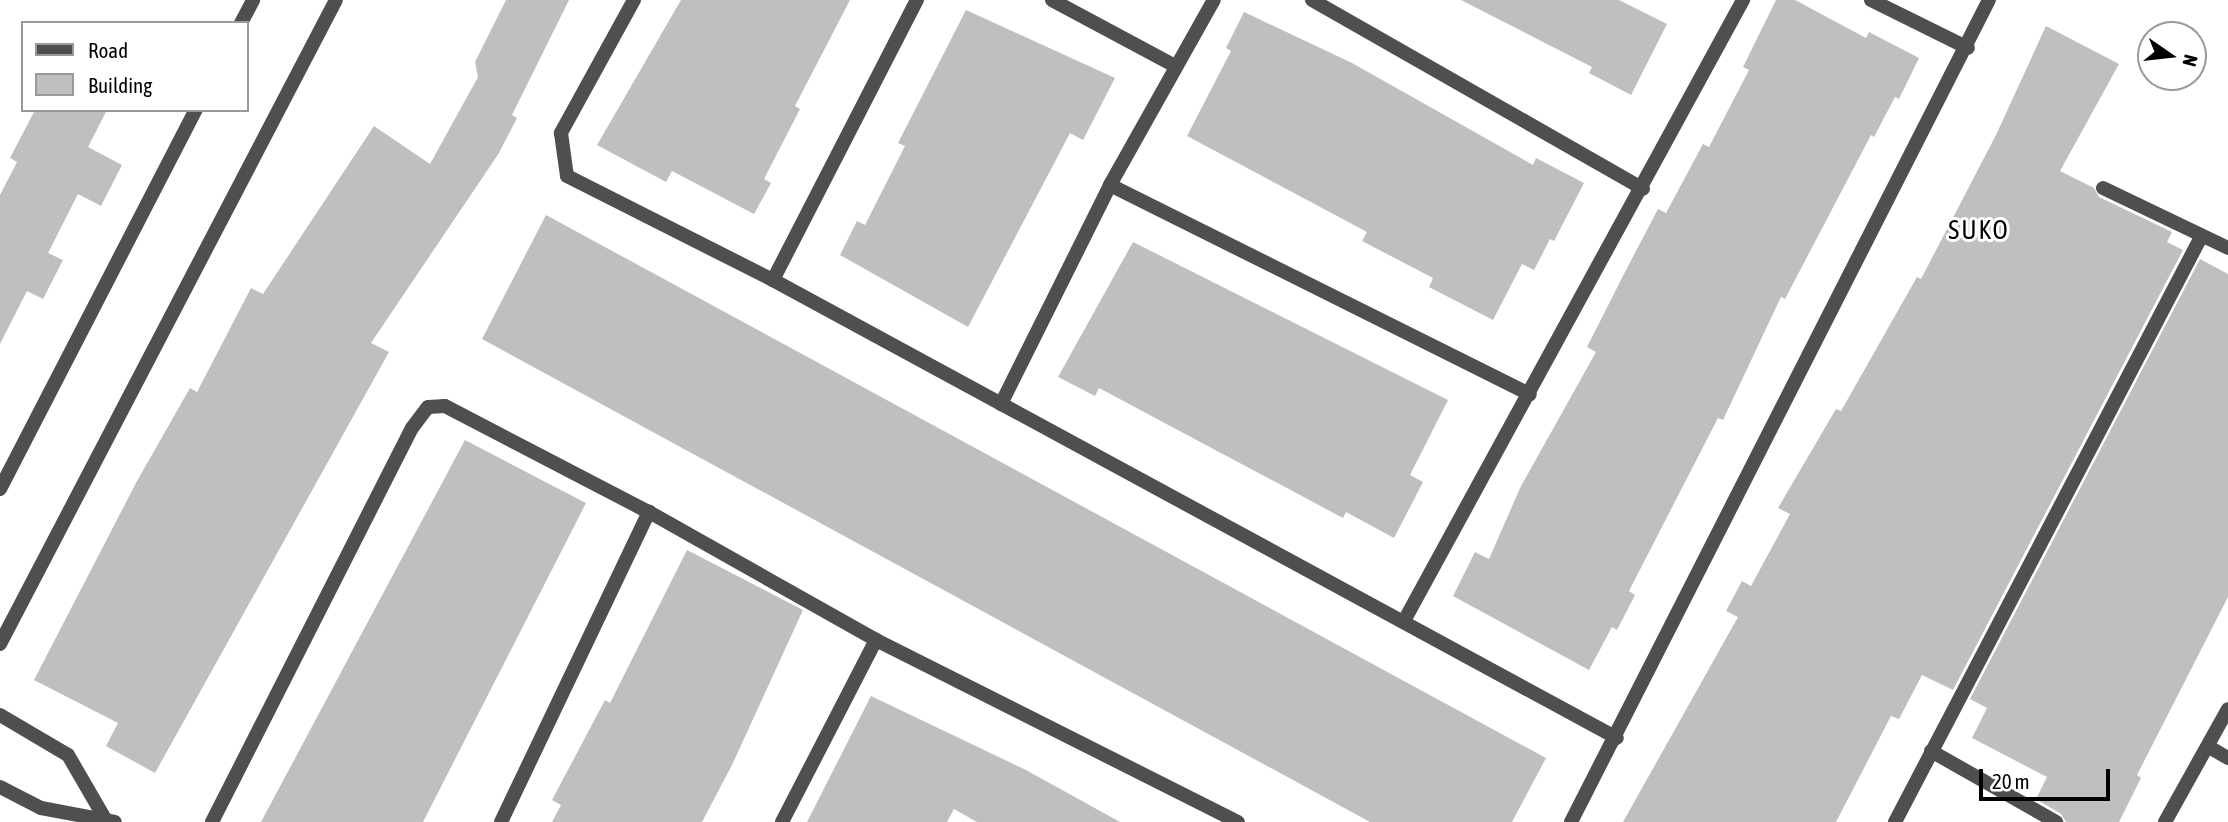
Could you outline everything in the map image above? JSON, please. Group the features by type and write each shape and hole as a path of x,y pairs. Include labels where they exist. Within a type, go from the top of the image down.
{"street":[{"path":"242,21 253,0"},
{"path":"0,643 336,0"},
{"path":"634,0 561,133 567,176 773,281 1616,738"},
{"path":"773,281 917,0"},
{"path":"1052,0 1175,66"},
{"path":"1001,404 1110,185 1214,0"},
{"path":"1312,0 1643,189"},
{"path":"1404,621 1643,189 1743,0"},
{"path":"1871,0 1968,48"},
{"path":"1571,822 1968,48 1989,0"},
{"path":"0,489 195,112"},
{"path":"1110,185 1530,394"},
{"path":"2103,188 2228,248"},
{"path":"1895,822 2201,237"},
{"path":"212,822 412,428 428,407 445,405 649,512 876,640 1238,822"},
{"path":"501,822 649,512"},
{"path":"782,822 876,640"},
{"path":"2165,822 2228,709"},
{"path":"0,715 68,755 110,819"},
{"path":"2209,747 2228,758"},
{"path":"1931,751 2056,822"},
{"path":"0,787 41,808 110,819"}],"building":[{"path":"506,0 569,0 512,115 517,118 499,153 371,343 389,352 155,773 106,746 118,723 34,680 137,481 190,388 197,392 251,288 263,294 374,126 430,164 478,77 475,62"},
{"path":"681,0 850,0 795,106 800,109 764,179 771,183 754,214 672,171 666,182 597,145"},
{"path":"1461,0 1619,0 1667,24 1631,95 1589,73 1592,67"},
{"path":"1776,0 1795,0 1866,38 1869,32 1919,58 1899,99 1895,97 1874,137 1871,135 1785,299 1781,297 1723,420 1718,418 1629,591 1635,595 1617,630 1612,627 1589,670 1453,596 1475,552 1489,559 1521,486 1596,352 1587,347 1625,272 1658,209 1666,213 1703,144 1709,147 1749,70 1743,67"},
{"path":"966,10 1115,78 1083,140 1070,133 968,327 840,255 857,221 865,225 905,146 898,143"},
{"path":"1244,12 1352,63 1533,165 1536,158 1584,183 1554,241 1550,239 1534,270 1522,264 1493,320 1429,287 1433,278 1362,241 1367,232 1187,136 1231,51 1226,48"},
{"path":"2046,26 2119,64 2060,171 2094,188 2099,197 2172,232 2167,242 2183,250 1953,690 1922,675 1899,719 1891,716 1836,822 1623,822 1738,617 1726,611 1742,581 1751,586 1790,514 1778,508 1836,409 1841,411 1917,277 1921,279 1996,135"},
{"path":"34,112 106,112 88,147 122,165 101,206 78,194 48,253 63,260 43,299 27,291 0,344 0,195 17,162 10,158"},
{"path":"546,215 1546,758 1512,822 1370,822 482,339"},
{"path":"1133,242 1448,400 1410,475 1423,482 1394,538 1346,512 1343,518 1099,388 1095,396 1058,377"},
{"path":"2200,259 2228,274 2228,597 2137,775 2141,778 2119,822 2066,822 2061,814 2036,799 2047,777 1972,738 1987,708 1970,699"},
{"path":"465,440 586,503 423,822 261,822"},
{"path":"687,550 803,610 732,765 702,822 552,822 561,805 552,800 605,700 610,703"},
{"path":"871,696 1026,770 1120,822 977,822 954,809 947,822 807,822"}],"district":[{"name":"SUKO","path":"1979,231"}]}
